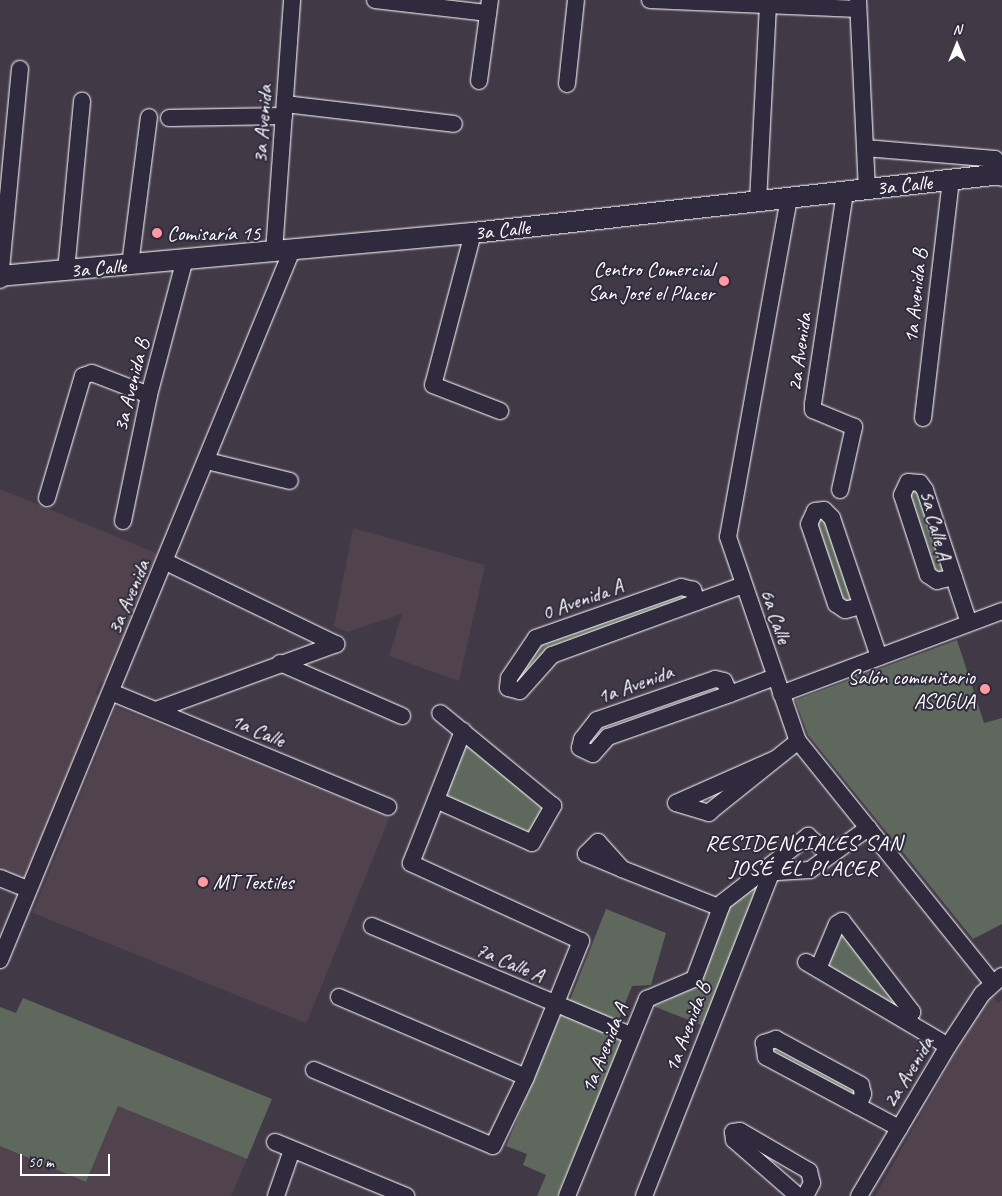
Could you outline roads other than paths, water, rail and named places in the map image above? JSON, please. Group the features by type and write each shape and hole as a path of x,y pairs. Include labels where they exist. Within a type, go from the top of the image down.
{"main road":[{"name":"3a Calle","path":"0,277 473,233 1002,175"}],"street":[{"name":"3a Avenida","path":"0,960 207,461 283,251 284,110 292,0"},
{"path":"375,0 489,7 479,81"},
{"path":"567,84 576,0"},
{"path":"650,0 768,5 858,4 867,189"},
{"path":"758,202 768,5"},
{"path":"0,277 20,69"},
{"path":"66,271 82,101"},
{"path":"169,118 284,110 454,124"},
{"path":"130,265 149,116"},
{"path":"865,148 995,159 1002,175"},
{"name":"1a Avenida B","path":"923,418 951,180"},
{"name":"2a Avenida","path":"840,490 854,427 813,410 813,404 845,193"},
{"name":"6a Calle","path":"789,198 728,524 743,585 798,741 868,828 997,979"},
{"path":"473,233 434,385 500,411"},
{"name":"3a Avenida B","path":"123,521 149,395 185,259"},
{"path":"47,498 83,376 92,373 149,395"},
{"path":"207,461 290,481"},
{"name":"5a Calle A","path":"954,577 937,581 928,575 902,495 908,482 920,483 925,490 954,577 969,623"},
{"path":"861,606 845,610 836,604 809,524 816,511 830,514 879,657"},
{"path":"156,710 336,644 166,562"},
{"name":"0 Avenida A","path":"698,602 693,590 681,587 536,638 509,678 508,688 520,691 552,655 698,602 743,585"},
{"path":"781,694 1002,611"},
{"path":"280,663 402,716"},
{"name":"1a Avenida","path":"730,694 724,681 715,679 597,720 582,739 580,748 593,754 608,737 730,694 775,677"},
{"name":"1a Calle","path":"111,692 388,807"},
{"path":"436,800 532,843 552,809 550,802 440,713"},
{"path":"314,1070 493,1146 526,1077 556,1005 580,939 412,866 463,731"},
{"path":"775,759 678,800 676,803 709,812 798,741"},
{"path":"766,873 810,870 868,828"},
{"name":"1a Avenida A","path":"567,1196 646,999 694,979 721,908 766,873 808,836 830,855"},
{"path":"622,869 721,908"},
{"name":"1a Avenida B","path":"644,1196 766,873"},
{"path":"0,878 29,890"},
{"path":"907,1021 912,1012 842,921 837,924 812,965 948,1046"},
{"name":"7a Calle A","path":"372,926 632,1036"},
{"name":"2a Avenida","path":"859,1196 948,1046 997,979"},
{"path":"339,997 526,1077"},
{"path":"858,1106 864,1094 860,1084 776,1040 764,1043 766,1057 899,1128"},
{"path":"798,1196 734,1140 733,1132 740,1131 809,1171 812,1183 805,1196"},
{"path":"275,1142 406,1196"},
{"path":"276,1196 292,1150"}],"place":[{"name":"Comisaría 15","path":"157,233"},
{"name":"Centro Comercial San José el Placer","path":"724,281"},
{"name":"Salón comunitario ASOGUA","path":"985,689"},
{"name":"MT Textiles","path":"203,882"}],"district":[{"name":"RESIDENCIALES SAN JOSÉ EL PLACER","path":"804,856"}]}
